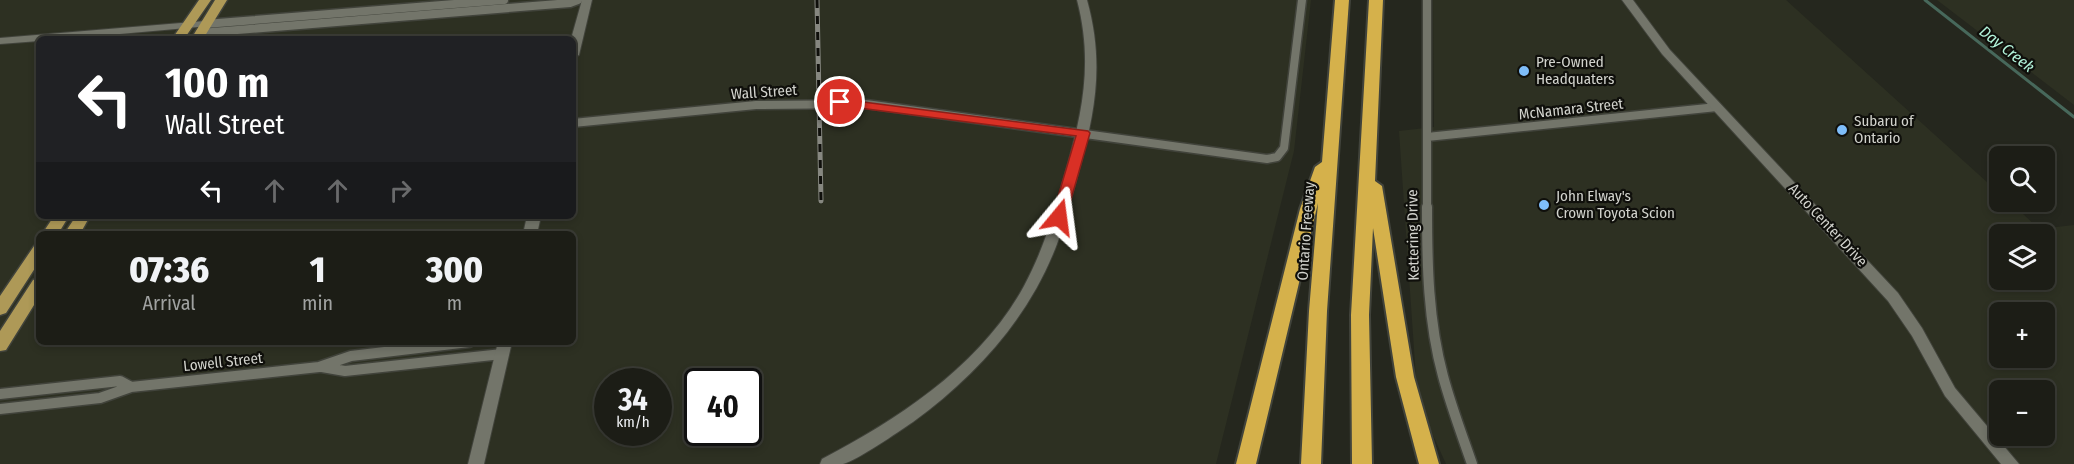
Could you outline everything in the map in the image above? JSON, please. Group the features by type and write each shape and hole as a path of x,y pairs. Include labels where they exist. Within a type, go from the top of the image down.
{"highway":[{"name":"Ontario Freeway","path":"1311,464 1318,311 1342,0"},
{"path":"1362,464 1360,315 1376,0"},
{"path":"1246,464 1308,209 1330,146"},
{"path":"1369,152 1405,377 1428,464"}],"main road":[{"path":"182,33 205,0"},
{"path":"200,32 221,0"},
{"path":"0,309 36,255"},
{"path":"0,345 36,290"}],"street":[{"path":"200,32 504,0"},
{"path":"114,36 200,32 570,3 578,0"},
{"path":"576,43 587,0"},
{"path":"828,464 878,437 943,390 979,356 1005,326 1026,296 1047,254 1084,133 1093,85 1093,50 1082,0"},
{"name":"Wall Street","path":"576,123 765,105 840,102 1257,158 1277,157 1284,148 1302,0"},
{"name":"Kettering Drive","path":"1427,0 1427,270 1432,321 1443,376 1472,464"},
{"name":"Auto Center Drive","path":"1627,0 1666,52 1893,297 1917,332 1950,392 2011,464"},
{"path":"155,36 182,33"},
{"path":"0,41 36,39"},
{"path":"0,49 36,46"},
{"name":"McNamara Street","path":"1427,137 1717,107"},
{"name":"Lowell Street","path":"0,410 100,398 131,387 319,367 351,356 444,345"},
{"path":"476,464 504,348"},
{"name":"Lowell Street","path":"319,367 345,371 504,348"},
{"name":"Lowell Street","path":"0,394 120,381 131,387"}],"shaded area":[{"path":"0,0 1311,0 1294,151 1216,464 0,464"},
{"path":"1433,0 1786,0 1989,184 1989,212 2021,212 2034,224 1989,224 1989,290 2055,290 2055,227 2074,225 2074,464 1446,464 1427,422 1416,378 1399,131 1434,127"},
{"path":"1937,0 2074,0 2074,105"}],"waterway":[{"name":"Day Creek","path":"1925,0 2074,117"}],"railway":[{"path":"817,0 821,201"}],"place":[{"name":"Pre-Owned Headquaters","path":"1524,71"},
{"name":"Subaru of Ontario","path":"1842,130"},
{"name":"John Elway's Crown Toyota Scion","path":"1544,205"}],"route":[{"path":"840,102 1084,133 1059,217"}]}
